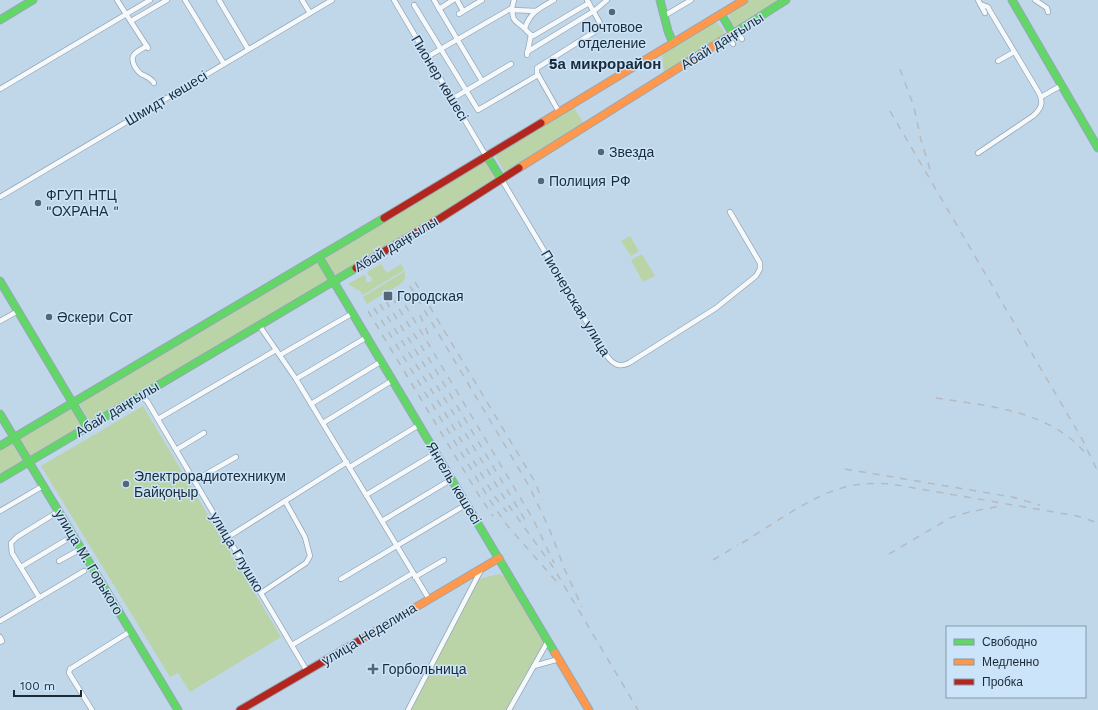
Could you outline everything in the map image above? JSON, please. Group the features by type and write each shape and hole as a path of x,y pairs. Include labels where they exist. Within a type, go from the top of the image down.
{"main road":[{"path":"0,20 33,0"},
{"path":"660,0 668,31 673,43"},
{"name":"Абай даңғылы","path":"0,446 319,257 744,0"},
{"name":"Абай даңғылы","path":"0,479 439,219 786,0"},
{"path":"1012,0 1098,148"},
{"path":"721,14 733,34"},
{"name":"Пионерская улица","path":"487,156 502,180"},
{"name":"Янгель көшесі","path":"319,257 589,710"},
{"path":"0,281 86,427"},
{"name":"улица М. Горького","path":"0,414 178,710"},
{"name":"улица Неделина","path":"240,710 248,702 307,671 498,558"}],"street":[{"path":"118,0 147,47 134,54 132,62 138,72 148,77 154,84"},
{"path":"0,89 150,0"},
{"path":"132,21 167,0"},
{"path":"185,0 224,64"},
{"path":"219,0 248,49"},
{"path":"302,0 310,13"},
{"name":"Шмидт көшесі","path":"0,197 332,0"},
{"name":"Пионер көшесі","path":"394,0 487,156"},
{"path":"434,0 482,81"},
{"path":"439,8 453,0"},
{"path":"457,0 461,12 482,0"},
{"path":"514,0 512,9 513,17 516,22 525,28 531,35"},
{"path":"525,28 528,20 536,11 554,0"},
{"path":"531,35 527,54 594,11 607,0"},
{"path":"664,16 692,0"},
{"path":"1035,0 1047,8 1048,12"},
{"path":"531,35 534,36 588,2 600,23 597,30 536,70 559,112"},
{"path":"979,2 985,13"},
{"path":"978,153 1037,112 1042,105 1041,97 988,7 979,2"},
{"path":"414,5 478,110 538,75"},
{"path":"428,58 457,39 512,9 536,11"},
{"path":"733,44 733,34 742,38"},
{"path":"998,61 1014,52"},
{"path":"452,99 511,64"},
{"path":"1041,97 1062,85"},
{"name":"Пионерская улица","path":"502,180 607,356 617,365 621,366 629,363 716,308 756,276 760,269 760,263 730,212"},
{"path":"0,321 18,311"},
{"path":"280,355 353,313"},
{"path":"260,325 296,379 429,599"},
{"path":"296,379 367,337"},
{"path":"158,419 276,350"},
{"path":"311,404 382,361"},
{"path":"323,423 393,380"},
{"name":"улица Глушко","path":"138,397 147,401 307,671"},
{"path":"350,468 420,425"},
{"path":"176,450 204,433"},
{"path":"366,494 436,453"},
{"path":"194,481 236,456"},
{"path":"228,537 347,462"},
{"path":"382,521 452,479"},
{"path":"0,511 43,486"},
{"path":"261,593 306,563 310,556 305,537 285,501"},
{"path":"342,579 467,504"},
{"path":"39,598 12,553 11,543 59,511"},
{"path":"21,567 66,540"},
{"path":"59,561 77,551"},
{"path":"292,645 414,575 444,560"},
{"path":"408,710 483,567"},
{"path":"0,621 84,571"},
{"path":"92,710 69,673 70,669 131,632"},
{"path":"0,637 2,641 0,642"},
{"path":"509,710 548,641"},
{"path":"534,666 559,659"}],"green space":[{"path":"750,0 781,0 737,28 730,21 730,12"},
{"path":"714,21 723,29 724,37 664,76 662,52"},
{"path":"573,106 585,126 509,173 505,173 496,157 497,152"},
{"path":"482,161 488,162 498,178 496,182 338,275 333,274 326,262 326,256"},
{"path":"630,236 639,251 631,256 621,241"},
{"path":"642,254 655,276 643,282 631,260"},
{"path":"314,263 320,264 329,279 328,282 93,420 88,419 79,403"},
{"path":"381,264 387,273 401,264 404,270 363,295 361,292 348,284 364,275 366,277 366,282 371,282 372,278 367,272"},
{"path":"405,271 405,278 402,283 367,304 363,297"},
{"path":"143,406 281,637 190,692 178,673 170,677 41,466"},
{"path":"70,407 82,423 81,427 33,456 29,456 20,441 20,437"},
{"path":"12,443 23,462 0,477 0,449"},
{"path":"499,574 506,577 544,639 543,645 506,710 411,710 479,579"}],"railway":[{"path":"900,69 914,107 921,140 932,176"},
{"path":"890,111 1082,439 1098,472"},
{"path":"415,282 535,482 542,500"},
{"path":"410,286 529,486 549,528 565,570 582,607"},
{"path":"398,293 533,519 554,563"},
{"path":"392,297 528,525"},
{"path":"386,301 509,506 553,567 638,710"},
{"path":"380,304 495,497 507,512"},
{"path":"374,308 491,502 506,524 557,582"},
{"path":"368,311 478,494 493,516"},
{"path":"420,315 431,341"},
{"path":"936,398 997,408 1037,419 1055,428 1072,440 1087,455"},
{"path":"845,469 1012,497 1040,505"},
{"path":"742,543 791,512 829,492 848,486 866,484 891,484 1077,516 1098,523"},
{"path":"889,554 950,518 969,512 1001,506"},
{"path":"713,560 738,545"}],"traffic: fast":[{"path":"0,20 33,0"},
{"path":"660,0 668,31 673,43"},
{"path":"734,33 786,0"},
{"path":"1012,0 1098,148"},
{"path":"721,14 733,34"},
{"path":"487,156 502,180"},
{"path":"0,446 384,218"},
{"path":"319,257 555,653"},
{"path":"0,479 356,268"},
{"path":"0,281 87,427"},
{"path":"0,414 178,710"}],"traffic: slow":[{"path":"541,123 744,0"},
{"path":"519,168 734,33"},
{"path":"362,639 499,558"},
{"path":"555,653 589,710"}],"traffic: jam":[{"path":"384,218 541,123"},
{"path":"356,268 439,219 519,168"},
{"path":"240,710 362,639"}],"place":[{"name":"Почтовое отделение","path":"612,12"},
{"name":"Звезда","path":"601,152"},
{"name":"Полиция РФ","path":"541,181"},
{"name":"ФГУП НТЦ \"ОХРАНА \"","path":"38,203"},
{"name":"Городская","path":"388,296"},
{"name":"Әскери Сот","path":"49,317"},
{"name":"Электрорадиотехникум Байқоңыр","path":"126,484"},
{"name":"Горбольница","path":"373,669"}],"district":[{"name":"5а микрорайон","path":"605,64"}]}
